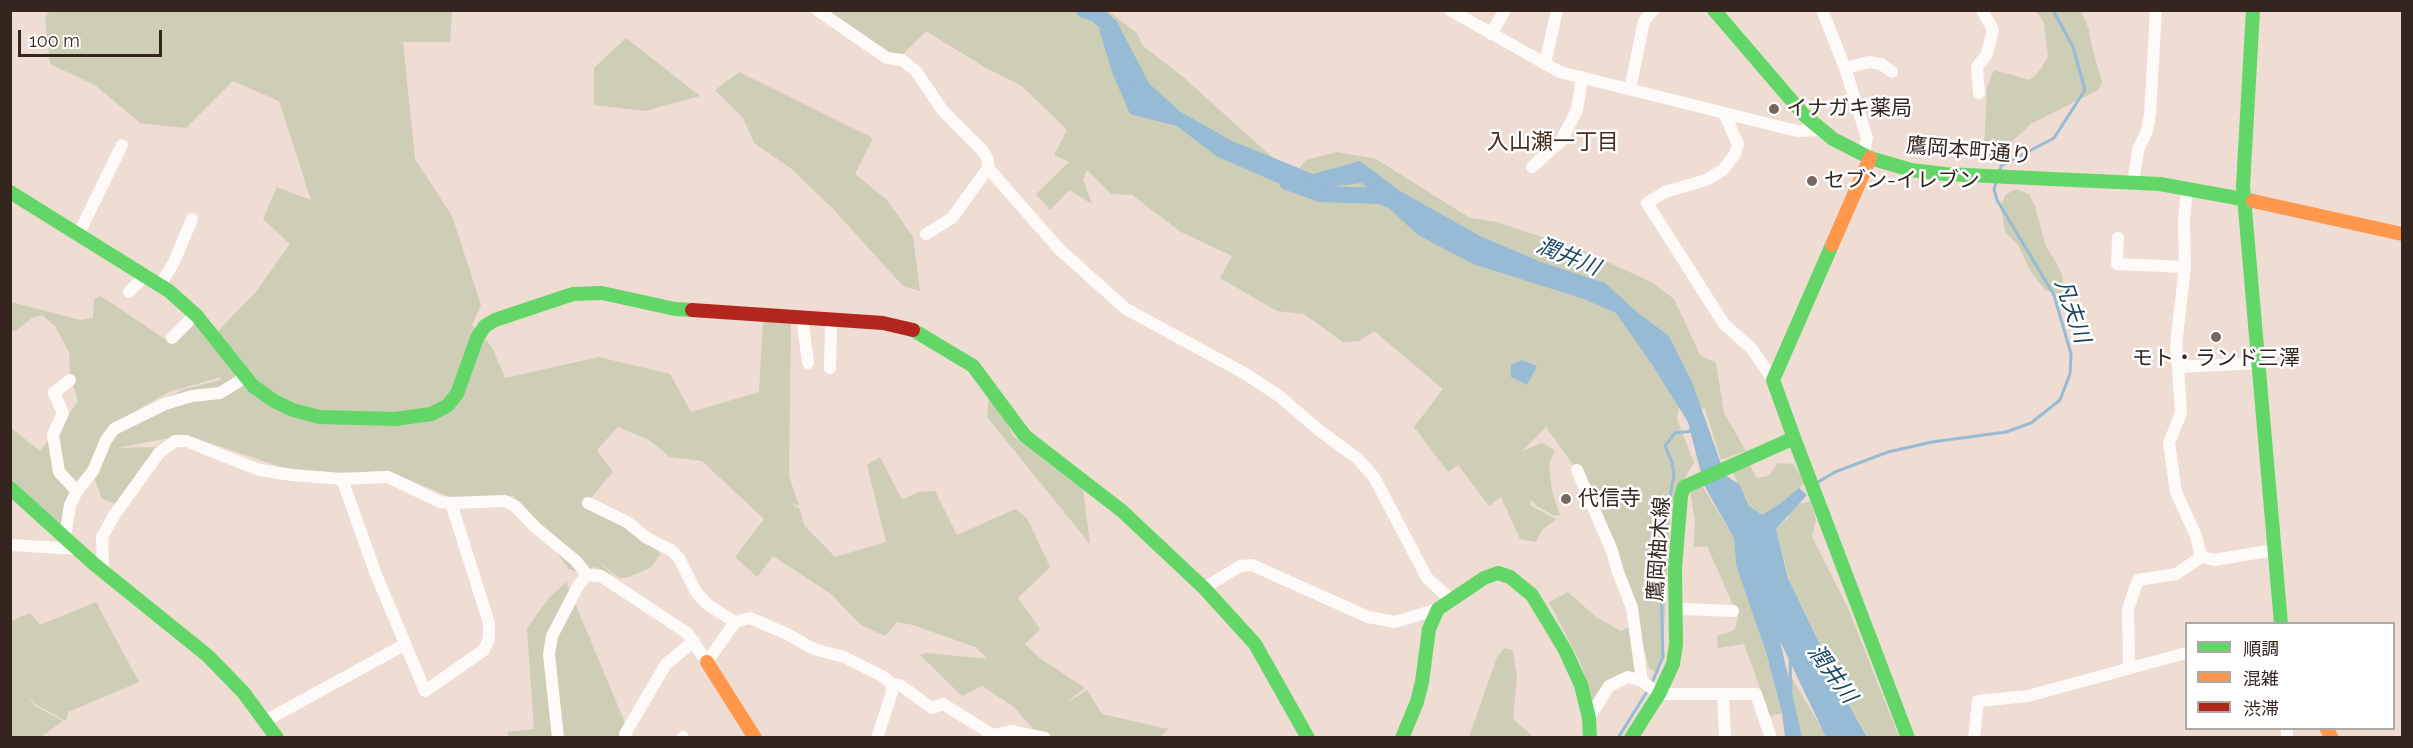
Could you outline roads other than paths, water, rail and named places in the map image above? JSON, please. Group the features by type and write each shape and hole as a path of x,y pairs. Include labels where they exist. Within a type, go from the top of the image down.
{"street":[{"path":"817,10 887,58 902,60 916,71 943,111 984,151 988,160 988,168 952,218 926,234"},
{"path":"1450,10 1560,72 1725,115 1797,131 1821,130"},
{"path":"1491,34 1505,10"},
{"path":"1545,64 1557,10"},
{"path":"1630,89 1644,21 1653,10"},
{"path":"1773,380 1867,157 1867,138 1845,68 1822,10"},
{"path":"1979,93 1977,67 1987,54 1993,30 1982,10"},
{"path":"2133,183 2138,150 2147,131 2150,115 2156,10"},
{"path":"2253,10 2243,186 2281,622"},
{"name":"鷹岡本町通り","path":"1717,12 1804,115 1821,130 1867,157 1911,170 2133,183 2187,189 2245,199 2403,234"},
{"path":"1845,68 1869,62 1881,64 1892,72"},
{"path":"1532,167 1562,141 1577,110 1582,77"},
{"path":"1725,115 1738,144 1735,154 1723,170 1706,180 1665,192 1647,203 1724,324 1752,350 1773,380 1908,738"},
{"path":"79,233 122,145"},
{"path":"988,168 1059,249 1126,309 1244,373 1279,396 1320,431 1358,459 1374,477 1427,578 1450,599"},
{"path":"2187,189 2184,222 2185,267 2176,345 2181,413 2169,443 2176,492 2196,536 2201,556"},
{"path":"10,192 160,285 195,315 253,386 274,401 293,410 319,417 395,419 431,414 447,406 457,394 477,338 485,327 495,320 573,294 603,293 675,309 831,319 904,327 924,335 973,366 1028,439 1122,511 1204,588 1255,644 1308,738"},
{"path":"160,285 174,262 192,219"},
{"path":"2118,238 2117,264 2185,267"},
{"path":"129,292 146,275"},
{"path":"172,338 195,315"},
{"path":"802,317 808,363"},
{"path":"830,368 831,319"},
{"path":"2178,368 2259,363"},
{"path":"62,535 66,531 70,505 77,491 93,471 106,440 114,429 165,404 192,396 220,393 246,377"},
{"path":"70,380 54,393 63,413 53,435 59,472 77,491"},
{"name":"鷹岡柚木線","path":"1631,738 1659,694 1673,664 1676,644 1675,568 1681,496 1687,484 1743,462 1794,438"},
{"path":"103,571 102,537 141,476 159,453 175,441 186,441 259,470 342,479 388,477 440,502 505,501 515,506 576,561 587,574 601,576 687,633 755,738"},
{"path":"1577,470 1612,550 1617,572 1632,608 1642,681"},
{"path":"342,479 404,645 425,691 484,650 489,638 489,623 451,503"},
{"path":"10,488 103,571 208,656 243,692 277,738"},
{"path":"588,503 627,522 647,538 671,550 679,558 696,592 708,605 735,622"},
{"path":"10,544 78,549"},
{"path":"2201,556 2214,560 2274,550"},
{"path":"2129,667 2128,609 2138,580 2176,574 2201,556"},
{"path":"1204,588 1240,566 1252,565 1368,617 1395,622 1438,609 1450,599 1490,575 1498,573 1510,577 1532,595 1576,673 1589,718 1590,738"},
{"path":"558,738 549,654 552,636 578,586 587,574"},
{"path":"1675,607 1733,611"},
{"path":"1402,738 1417,702 1430,629 1438,609"},
{"path":"707,662 735,622 750,618 814,649 844,657 884,677 891,684 892,692 878,738"},
{"path":"627,738 626,734 666,664 694,641"},
{"path":"265,722 404,645"},
{"path":"1974,738 1978,701 2028,696 2185,653"},
{"path":"1589,718 1609,686 1628,677 1642,681 1659,694 1756,694 1771,738"},
{"path":"891,684 900,685 932,708 943,704 993,735 1011,731 1045,738"},
{"path":"1723,694 1725,738"}],"water":[{"path":"1099,29 1125,37 1142,95 1181,112 1230,140 1313,174 1360,161 1400,191 1480,236 1541,262 1605,283 1638,313 1669,336 1692,382 1725,475 1739,484 1749,506 1762,515 1799,488 1807,495 1776,529 1788,578 1848,703 1867,737 1826,737 1780,641 1802,737 1785,737 1782,713 1765,649 1736,565 1734,538 1704,485 1688,422 1616,313 1584,299 1473,264 1418,235 1362,183 1296,191 1216,156 1177,126 1130,114 1112,72"},
{"path":"1522,360 1537,366 1527,385 1511,377 1511,365"}],"waterway":[{"name":"潤井川","path":"1084,10 1096,14 1110,26 1143,89 1172,115"},
{"name":"凡夫川","path":"2000,171 2001,166 2054,138 2085,90 2073,47 2053,10"},
{"name":"潤井川","path":"1287,182 1320,194 1380,196 1396,202"},
{"name":"凡夫川","path":"1818,482 1835,472 1888,452 1932,442 2006,432 2031,423 2060,400 2070,374 2071,354 2054,295 1997,200 1994,189 1996,183"},
{"path":"1651,685 1663,657 1660,549 1674,475 1672,462 1665,446 1675,433 1692,431"},
{"path":"1790,659 1791,694"},
{"path":"1618,738 1648,690"}],"place":[{"name":"イナガキ薬局","path":"1774,109"},
{"name":"セブン-イレブン","path":"1812,181"},
{"name":"モト・ランド三澤","path":"2216,337"},
{"name":"代信寺","path":"1566,499"}],"district":[{"name":"入山瀬一丁目","path":"1553,142"}]}
